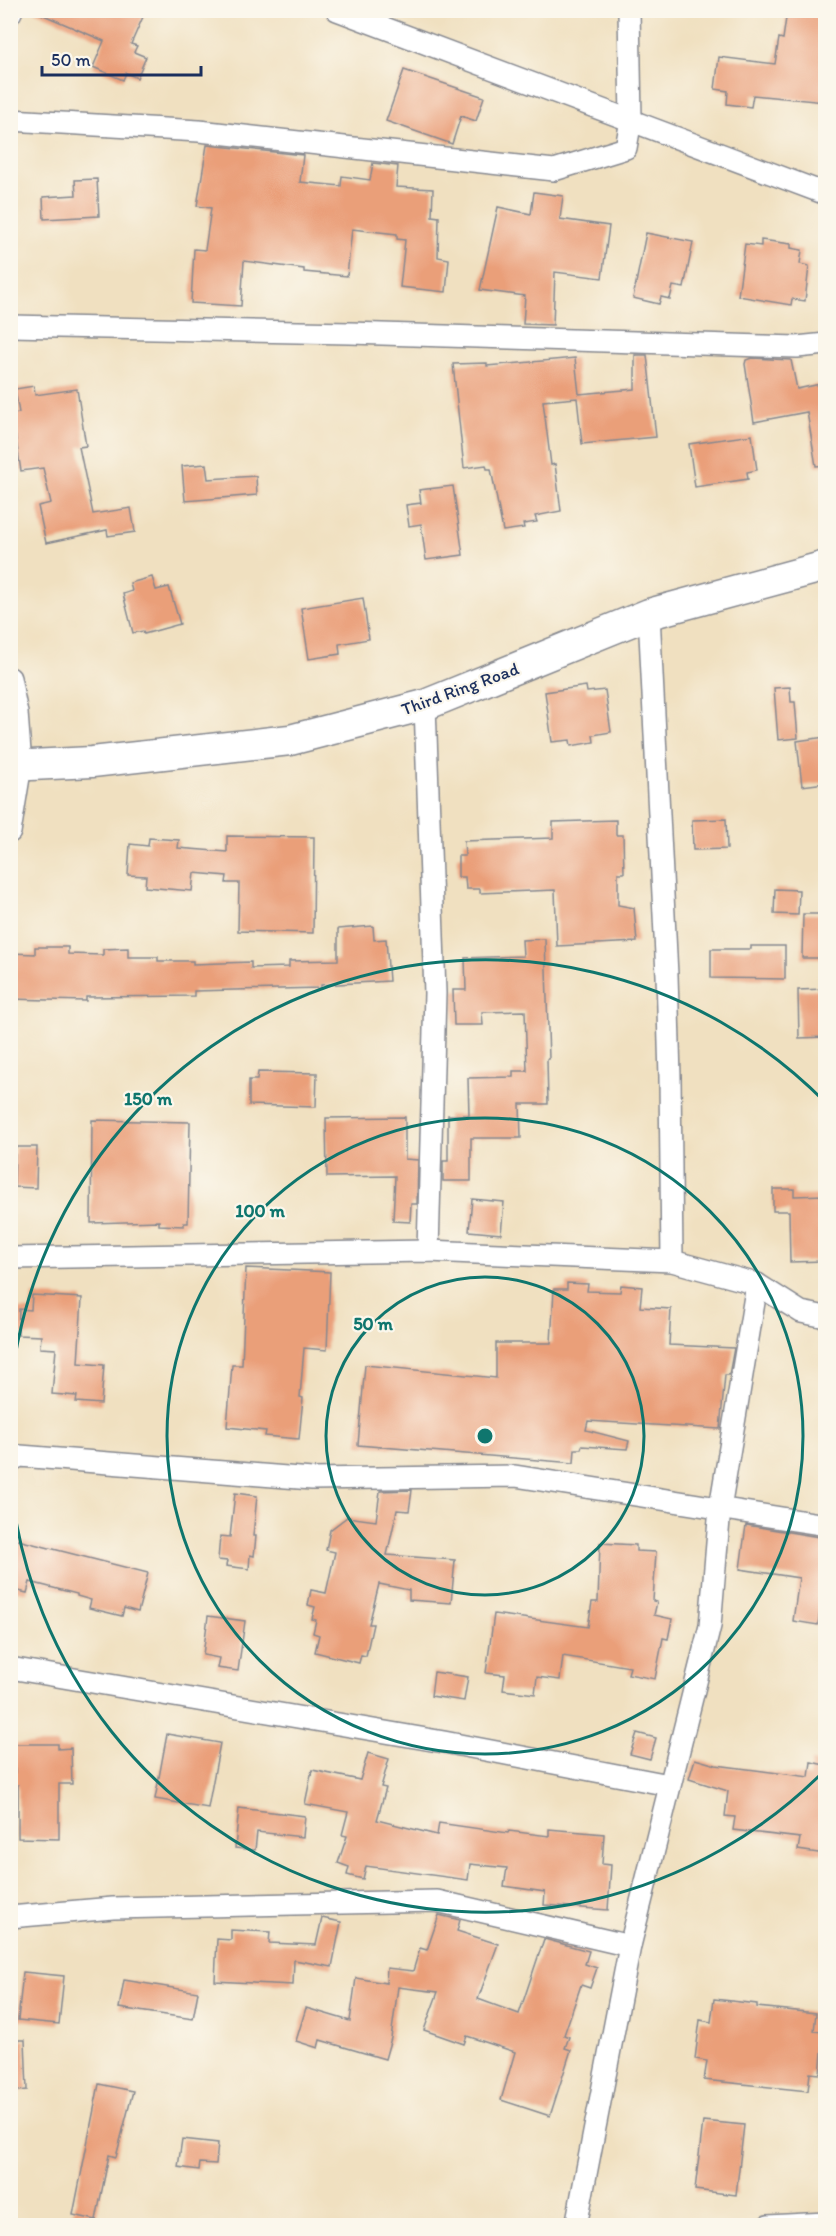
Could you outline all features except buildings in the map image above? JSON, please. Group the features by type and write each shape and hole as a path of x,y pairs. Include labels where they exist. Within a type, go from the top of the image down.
{"street":[{"path":"337,10 825,194"},
{"path":"10,120 199,131 554,170 626,148 632,120 629,10"},
{"path":"10,326 362,333 797,347 825,344"},
{"name":"Third Ring Road","path":"16,766 92,762 290,740 425,705 649,614 825,566"},
{"path":"649,614 668,987 672,1261"},
{"path":"10,678 16,713 16,766 10,832"},
{"path":"425,705 435,993 428,1251"},
{"path":"12,1261 428,1251 672,1261 758,1284 801,1312 825,1317"},
{"path":"576,2226 630,1946 710,1626 720,1508 758,1284"},
{"path":"14,1456 312,1479 515,1476 825,1524"},
{"path":"10,1668 444,1742 669,1785"},
{"path":"10,1917 113,1908 437,1901 630,1946"},
{"path":"768,2226 825,2223"}]}
